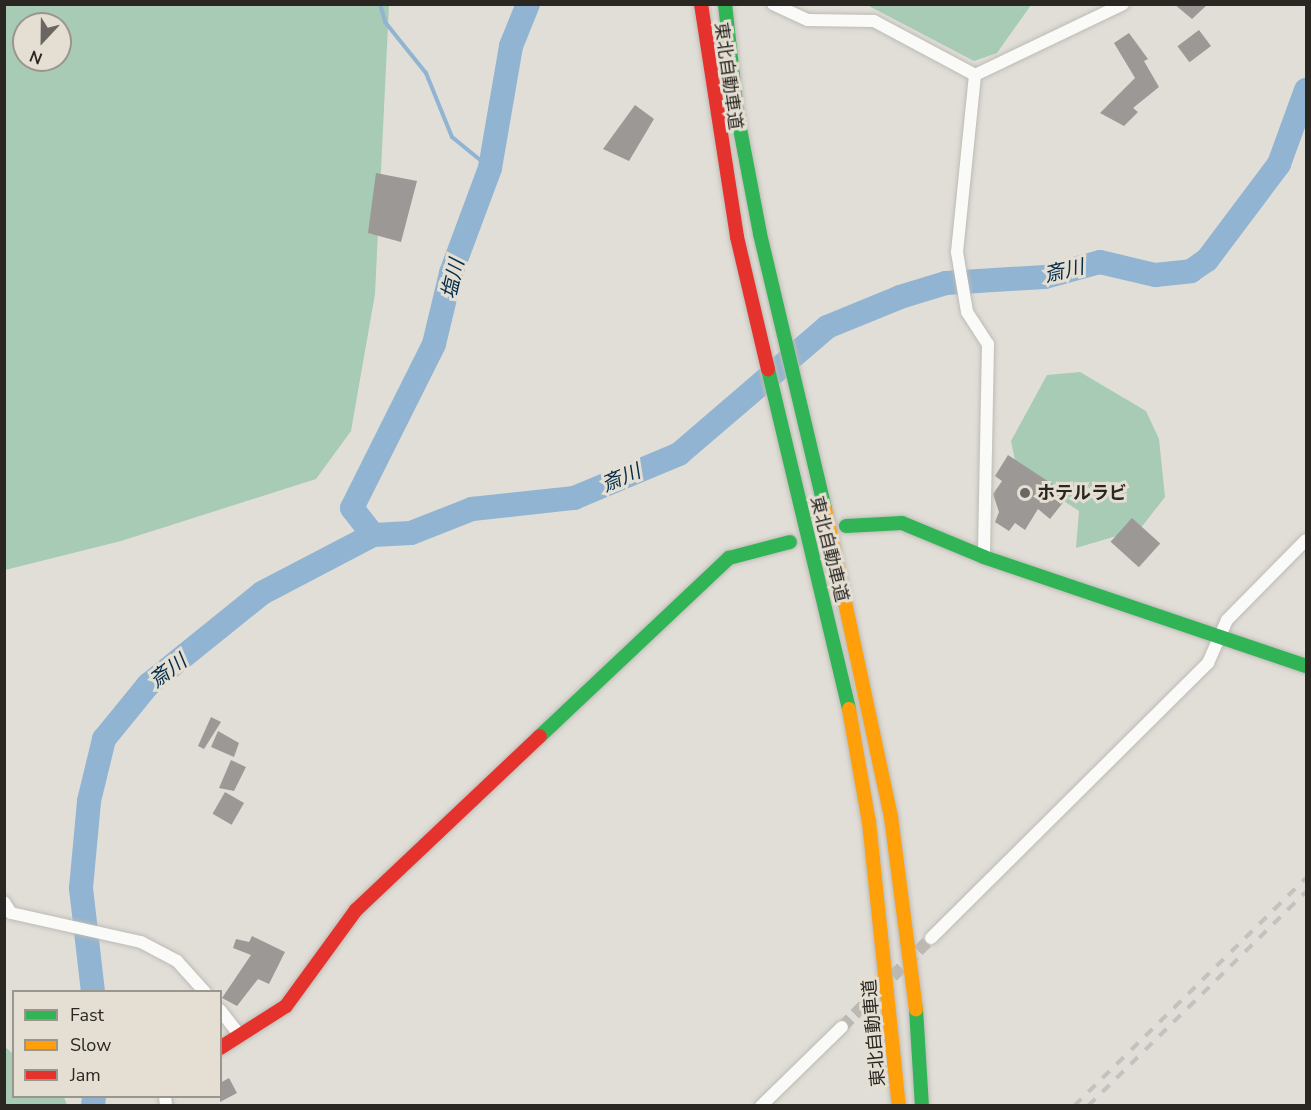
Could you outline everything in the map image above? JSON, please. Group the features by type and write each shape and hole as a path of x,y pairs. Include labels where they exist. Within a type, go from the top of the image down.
{"main road":[{"name":"東北自動車道","path":"700,4 718,141 776,412 849,711 869,822 899,1106"},
{"name":"東北自動車道","path":"725,4 737,113 891,817 915,1001 922,1106"},
{"path":"846,526 902,523 984,557 1306,666"},
{"path":"222,1047 286,1006 356,910 729,558 789,542"}],"street":[{"path":"773,4 808,20 874,21 975,75"},
{"path":"975,75 1123,4"},
{"path":"975,75 957,252 967,312 988,344 984,557"},
{"path":"931,938 1208,663 1227,620 1306,540"},
{"path":"4,902 11,913 141,942 177,961 202,990"},
{"path":"222,1013 240,1036"},
{"path":"761,1106 842,1027"}],"green space":[{"path":"4,5 389,5 375,294 351,431 316,479 121,541 5,570"},
{"path":"867,5 1031,5 997,53 974,61"},
{"path":"1080,372 1146,411 1159,439 1165,497 1140,529 1076,548 1079,511 1017,470 1011,441 1047,375"},
{"path":"4,1046 12,1053 12,1098 64,1098 67,1105 5,1105"}],"building":[{"path":"1174,4 1208,4 1192,19"},
{"path":"1199,30 1211,46 1189,62 1177,46"},
{"path":"1129,33 1148,59 1144,61 1159,87 1133,108 1138,112 1124,126 1100,113 1135,78 1114,43"},
{"path":"635,105 654,119 629,161 603,149"},
{"path":"376,173 417,181 401,242 368,233"},
{"path":"1008,455 1069,495 1050,519 1038,509 1025,530 1015,523 1009,531 995,522 999,512 993,494 1002,481 995,476"},
{"path":"1132,518 1160,543 1139,567 1111,542"},
{"path":"211,717 221,722 204,749 198,746"},
{"path":"218,731 239,743 234,757 211,747"},
{"path":"231,760 246,767 234,791 219,788"},
{"path":"225,792 244,803 232,825 212,814"},
{"path":"252,936 285,952 269,984 258,979 237,1006 222,998 251,955 233,948 236,939 249,942"},
{"path":"229,1078 237,1093 220,1102 222,1098 222,1082"}],"waterway":[{"path":"380,4 385,22 426,73 452,137 490,168"},
{"name":"塩川","path":"373,535 352,508 434,344 451,273 490,168 511,46 528,4"},
{"name":"斎川","path":"93,990 81,888 89,801 104,739 148,685 262,593 373,535 411,533 472,509 574,498 679,454 827,327 900,297 946,283 1045,277 1100,262 1155,275 1191,271 1207,260 1279,164 1306,90"},
{"name":"斎川","path":"93,1106 94,1098"}],"tunnel":[{"path":"842,1027 931,938"}],"railway":[{"path":"1074,1106 1306,878"},
{"path":"1088,1106 1306,892"}],"traffic: fast":[{"path":"725,4 737,113 760,234 825,509"},
{"path":"768,369 849,709"},
{"path":"846,526 902,523 984,557 1306,666"},
{"path":"540,736 729,558 790,542"},
{"path":"916,1009 922,1106"}],"traffic: slow":[{"path":"825,509 891,817 916,1009"},
{"path":"849,709 869,822 899,1106"}],"traffic: jam":[{"path":"701,4 737,237 768,369"},
{"path":"222,1047 286,1006 356,910 540,736"}],"place":[{"name":"ホテルラビ","path":"1025,493"}]}
